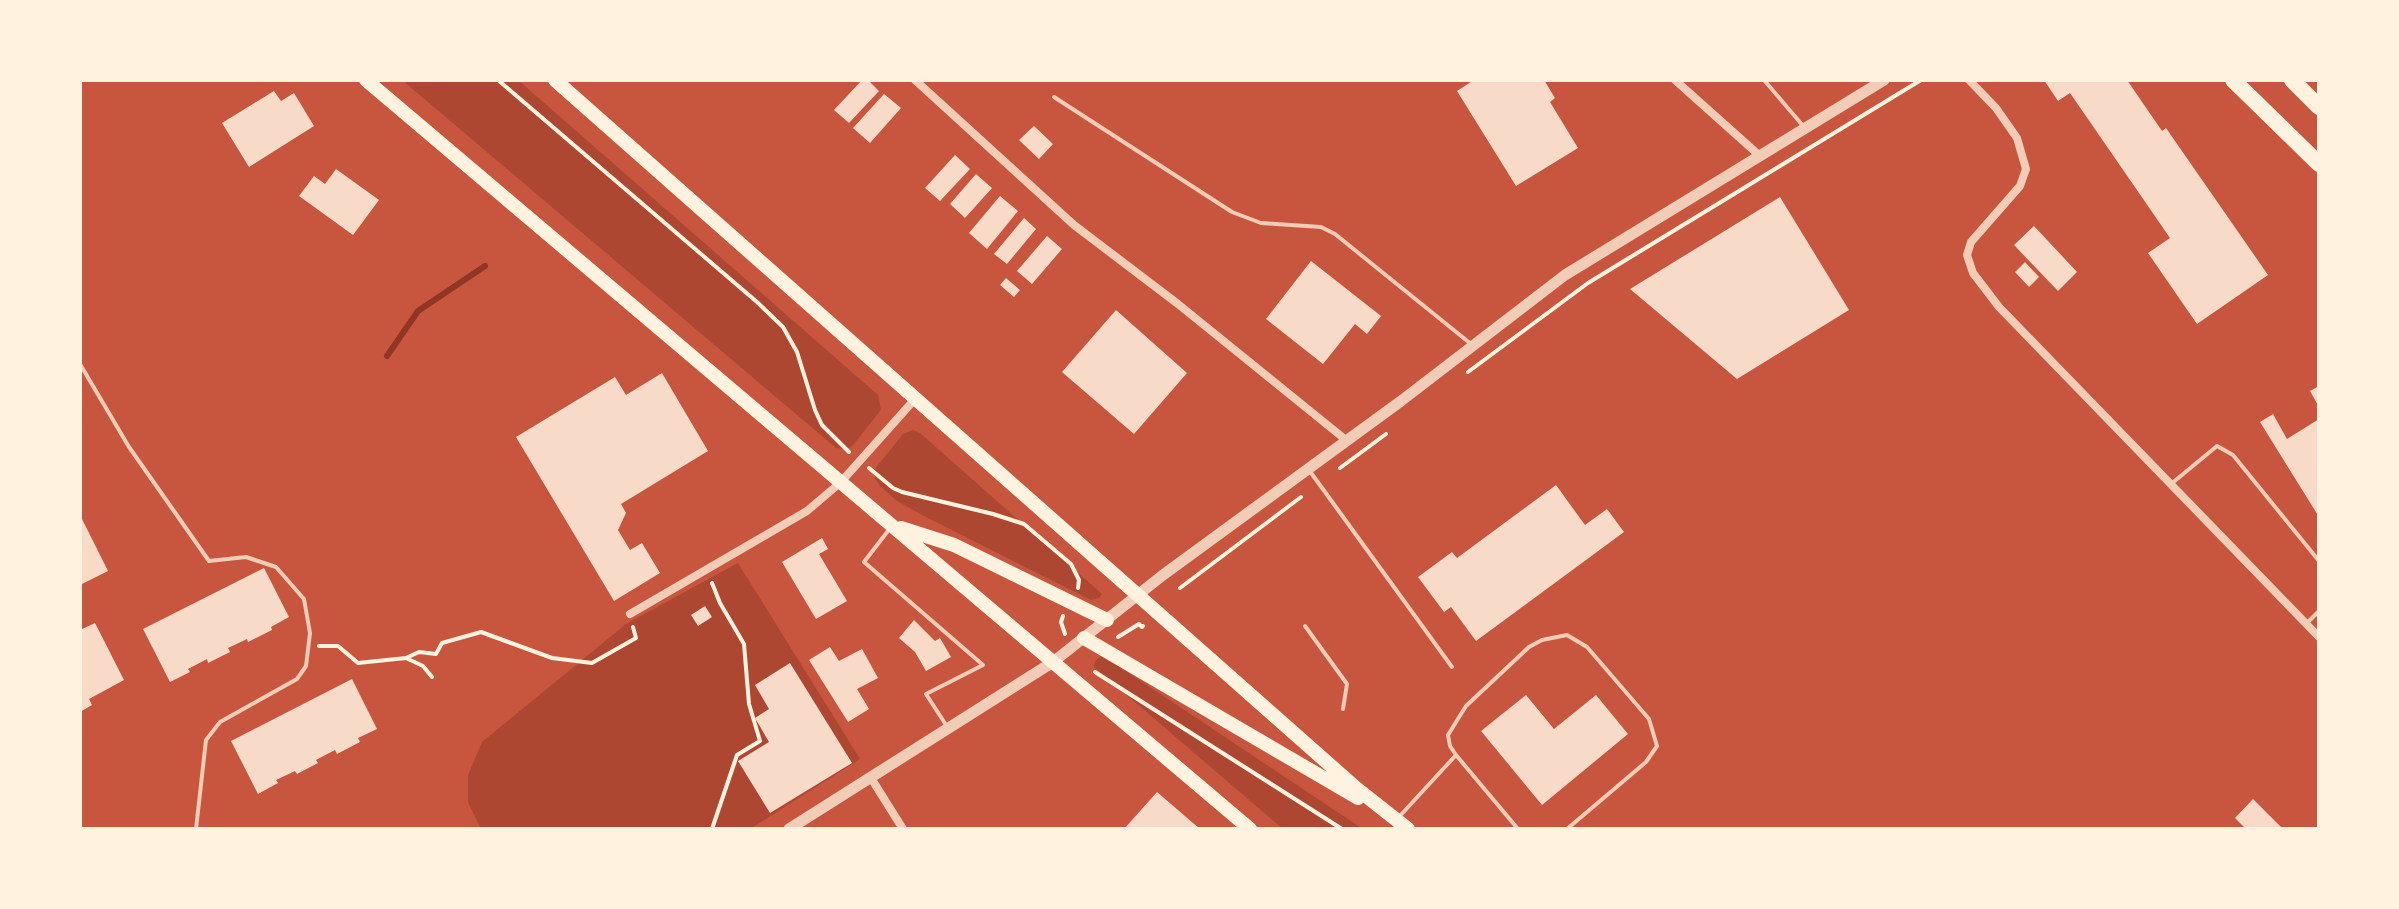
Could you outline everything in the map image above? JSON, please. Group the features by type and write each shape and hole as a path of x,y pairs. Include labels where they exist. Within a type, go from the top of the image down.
{"highway":[{"path":"2233,80 2319,164"},
{"path":"2292,80 2319,107"}],"main road":[{"path":"366,80 1250,829"},
{"path":"555,80 1356,788 1402,824"},
{"path":"893,525 954,545 1107,620"},
{"path":"1084,638 1402,824"}],"street":[{"path":"915,80 1074,225 1178,304 1346,440"},
{"path":"1675,80 1760,156"},
{"path":"789,829 1053,662 1565,275 1884,80"},
{"path":"1969,80 1996,108 2017,138 2026,169 2020,186 1971,242 1967,255 1973,273 1999,307 2319,637"},
{"path":"630,614 807,511 841,482 915,399"},
{"path":"871,778 903,829"}],"lane":[{"path":"1765,80 1805,128"},
{"path":"1054,97 1232,212 1261,223 1321,227 1335,234 1473,345"},
{"path":"80,364 129,447 209,561 246,557 276,567 304,599 310,633 306,666 297,679 220,722 206,740 196,829"},
{"path":"2171,484 2217,446 2233,455 2319,561"},
{"path":"1307,468 1452,667"},
{"path":"893,525 864,562 983,665 926,694 949,729"},
{"path":"2306,624 2319,611"},
{"path":"1305,626 1347,684 1343,709"},
{"path":"1518,829 1456,755 1448,735 1466,706 1529,647 1542,640 1567,635 1587,647 1649,719 1657,746 1646,762 1567,829"},
{"path":"1402,824 1456,755"}],"path":[{"path":"498,80 783,327 797,352 822,425 847,450"},
{"path":"1468,372 1588,283 1921,80"},
{"path":"873,471 902,492 1024,524 1071,564 1079,580 1075,594"},
{"path":"1180,588 1301,497"},
{"path":"707,569 720,603 744,644 749,704 760,741 737,755 712,829"},
{"path":"1062,630 1061,622 1066,611"},
{"path":"308,647 338,646 358,663 406,658 419,652 436,654 442,643 481,632 552,658 592,663 636,638 630,614"},
{"path":"1118,637 1139,624 1143,626"},
{"path":"406,658 423,666 432,677"},
{"path":"1087,666 1106,681 1251,769 1342,829"}],"shaded area":[{"path":"402,80 518,80 878,395 881,410 853,445 848,449 836,448"},
{"path":"913,430 1102,594 1099,598 1091,600 924,516 897,501 880,486 874,470 903,434"},
{"path":"738,563 860,759 750,829 481,829 468,802 468,775 482,742 626,624"},
{"path":"1101,656 1363,829 1283,829 1094,667"}],"building":[{"path":"862,80 868,80 879,91 849,123 834,110"},
{"path":"1474,80 1544,80 1555,98 1550,102 1578,148 1516,186 1457,91"},
{"path":"2044,80 2127,80 2162,131 2166,128 2268,275 2197,324 2148,253 2170,238 2070,93 2058,101"},
{"path":"274,91 281,101 294,93 314,126 249,167 222,123"},
{"path":"884,94 901,108 870,143 853,128"},
{"path":"1034,126 1053,144 1039,159 1019,140"},
{"path":"955,155 970,169 940,201 925,188"},
{"path":"336,169 379,200 353,235 299,196 314,176 325,184"},
{"path":"976,174 992,188 965,218 950,204"},
{"path":"1000,196 1018,211 987,249 969,233"},
{"path":"1780,197 1849,310 1737,379 1630,289"},
{"path":"1024,218 1036,229 1007,264 994,254"},
{"path":"2034,226 2077,272 2058,291 2014,245"},
{"path":"1047,236 1062,249 1032,284 1017,271"},
{"path":"1311,261 1381,316 1367,334 1355,324 1323,364 1266,319"},
{"path":"2025,262 2039,277 2029,287 2015,272"},
{"path":"1006,278 1020,290 1014,297 1000,285"},
{"path":"1116,310 1187,373 1134,434 1062,372"},
{"path":"662,373 708,451 621,504 626,513 618,530 630,550 642,543 660,573 614,601 516,437 615,377 626,395"},
{"path":"2319,386 2319,407 2310,391"},
{"path":"2273,414 2287,439 2319,419 2319,517 2260,422"},
{"path":"1556,485 1585,525 1607,509 1624,532 1476,641 1451,607 1444,612 1418,577 1452,552 1457,558"},
{"path":"80,515 108,571 80,585"},
{"path":"822,538 828,549 819,554 847,601 816,619 782,562"},
{"path":"264,568 289,617 271,627 272,630 228,648 230,652 208,663 207,659 170,682 143,629"},
{"path":"705,606 712,617 698,626 691,615"},
{"path":"914,620 935,641 940,638 951,657 926,671 915,652 899,638"},
{"path":"95,623 124,680 89,699 92,705 80,712 80,630"},
{"path":"830,647 839,661 862,649 878,678 857,689 869,709 848,722 809,660"},
{"path":"790,663 852,763 770,813 738,761 769,742 755,718 769,709 755,685"},
{"path":"352,679 377,729 358,738 360,742 337,754 335,750 297,774 295,771 276,780 278,783 258,794 231,741"},
{"path":"1526,695 1554,729 1596,695 1628,734 1542,805 1481,731"},
{"path":"1157,792 1200,829 1124,829"},
{"path":"2253,799 2283,829 2246,829 2235,818"}],"waterway":[{"path":"387,356 418,311 485,266"}]}
